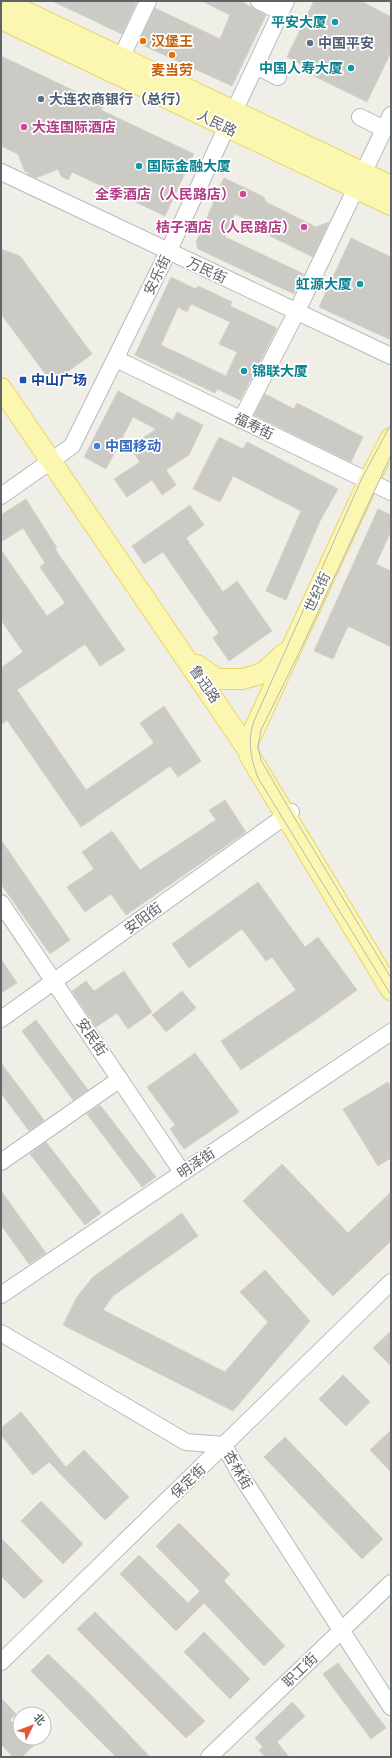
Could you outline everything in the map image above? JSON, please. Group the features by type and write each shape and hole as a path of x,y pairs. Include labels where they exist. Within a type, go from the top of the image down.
{"main road":[{"name":"人民路","path":"3,6 121,58 231,120"},
{"name":"人民路","path":"3,6 231,120 358,180 391,205"},
{"name":"人民路","path":"358,180 391,186"},
{"name":"鲁迅路","path":"1,388 188,659 246,747 251,758 288,814 391,990"},
{"name":"世纪街","path":"246,747 369,480 391,438"},
{"path":"188,659 217,679 243,679 263,673 291,647"}],"street":[{"path":"121,58 148,1"},
{"path":"260,1 284,6"},
{"name":"安乐街","path":"1,496 72,446 168,252 284,6"},
{"path":"256,66 278,76"},
{"path":"241,420 296,312 358,180 391,115"},
{"path":"360,117 384,129"},
{"name":"万民街","path":"1,172 391,356"},
{"name":"福寿街","path":"116,359 369,480 391,492"},
{"name":"安阳街","path":"1,1019 55,982 288,814"},
{"name":"安民街","path":"1,903 182,1172"},
{"name":"明泽街","path":"1,1295 391,1032"},
{"path":"1,1162 120,1079"},
{"name":"保定街","path":"1,1662 391,1282"},
{"name":"杏林街","path":"1,1333 186,1442 224,1445 240,1474 391,1707"},
{"name":"职工街","path":"209,1757 391,1583"}],"building":[{"path":"52,1 137,1 122,34"},
{"path":"202,1 240,1 266,15 232,86 138,43 155,8 220,39 230,15"},
{"path":"314,1 361,1 391,17 391,52 367,102 314,76 316,72 287,57"},
{"path":"1,56 104,105 101,110 194,154 165,216 72,172 68,180 61,176 58,169 36,178 28,174 27,171 25,172 18,154 1,146"},
{"path":"224,178 264,197 266,202 316,227 329,222 313,257 270,236 266,229 235,214 225,237 304,274 294,294 198,249 196,242 213,204 213,195 216,188 219,189"},
{"name":"虹源大厦","path":"351,238 391,257 391,340 319,307"},
{"path":"1,249 20,256 92,354 52,383 1,314"},
{"path":"171,277 196,289 198,286 232,302 230,306 277,328 240,400 217,389 215,393 135,355","holes":["191,304 230,322 219,344 237,352 226,376 161,345 178,307 187,312"]},
{"path":"118,391 173,420 177,412 203,425 189,455 166,470 176,485 162,495 152,480 127,497 114,479 140,462 130,447 156,429 133,417 106,469 84,457"},
{"path":"265,394 294,409 297,403 363,437 351,462 254,415"},
{"path":"219,437 243,449 247,442 338,489 320,521 286,600 266,591 301,511 233,476 220,502 193,489"},
{"path":"26,499 57,548 55,549 125,650 100,666 85,644 17,690 86,790 154,743 140,723 164,706 201,761 178,777 170,766 81,827 7,720 1,725 1,668 23,652 1,620 1,550 47,616 65,603 40,567 45,563 23,528 1,542 1,515"},
{"path":"190,505 204,525 186,538 223,592 237,581 272,631 229,661 213,638 219,633 163,552 144,564 132,546"},
{"path":"378,509 391,515 391,531 376,564 391,571 391,647 348,626 333,659 314,651"},
{"path":"225,800 246,832 126,915 111,894 85,912 67,887 94,869 82,852 112,831 140,870 216,820 209,810"},
{"path":"1,840 70,940 50,954 1,884"},
{"path":"258,882 305,947 318,937 357,990 241,1070 221,1041 296,990 272,957 266,961 242,929 189,968 172,944"},
{"path":"1,959 17,983 1,993"},
{"path":"124,971 152,1012 128,1029 117,1013 96,1027 72,991 86,981 94,991"},
{"path":"182,991 196,1008 166,1032 152,1015"},
{"path":"36,1020 88,1090 73,1100 22,1031"},
{"path":"195,1053 239,1112 184,1149 170,1129 175,1125 147,1087"},
{"path":"1,1063 44,1120 29,1131 1,1093"},
{"path":"388,1082 391,1088 391,1158 378,1166 343,1109"},
{"path":"100,1105 156,1177 142,1187 87,1114"},
{"path":"46,1142 101,1213 85,1225 30,1154"},
{"path":"282,1164 348,1233 391,1192 391,1241 333,1296 243,1201"},
{"path":"1,1191 46,1253 29,1264 1,1225"},
{"path":"182,1213 198,1236 113,1296 103,1310 225,1372 268,1322 240,1292 265,1270 310,1321 233,1411 63,1325 77,1297 93,1277"},
{"path":"391,1331 391,1366 373,1348"},
{"path":"343,1375 370,1402 346,1426 319,1399"},
{"path":"21,1412 66,1467 84,1450 129,1497 105,1520 49,1462 33,1475 1,1435 1,1428"},
{"path":"391,1430 391,1472 370,1450"},
{"path":"285,1437 383,1539 362,1559 264,1457"},
{"path":"41,1501 83,1544 63,1564 21,1521"},
{"path":"179,1523 230,1574 224,1581 285,1646 264,1666 204,1603 176,1631 120,1574 139,1555 188,1603 200,1591 156,1546"},
{"path":"1,1538 43,1581 24,1599 1,1576"},
{"path":"95,1612 205,1721 186,1738 77,1629"},
{"path":"204,1632 250,1679 230,1699 184,1652"},
{"path":"48,1654 89,1693 150,1757 116,1757 98,1739 31,1671"},
{"path":"338,1663 386,1728 371,1739 323,1674"},
{"path":"1,1698 12,1710 12,1718 10,1720 12,1722 12,1746 33,1746 22,1757 13,1757 1,1744"},
{"path":"292,1702 305,1716 277,1742 289,1757 265,1757 259,1750 263,1747 255,1738"}],"tram line":[{"path":"391,424 362,478 254,721 250,743 253,764 258,778 391,995"},
{"path":"391,455 300,651 261,730 258,746 261,760 391,978"}],"place":[{"name":"平安大厦","path":"335,22"},
{"name":"汉堡王","path":"143,41"},
{"name":"中国平安","path":"310,43"},
{"name":"麦当劳","path":"172,55"},
{"name":"中国人寿大厦","path":"351,68"},
{"name":"大连农商银行（总行）","path":"41,99"},
{"name":"大连国际酒店","path":"24,127"},
{"name":"国际金融大厦","path":"139,166"},
{"name":"全季酒店（人民路店）","path":"243,194"},
{"name":"桔子酒店（人民路店）","path":"304,227"},
{"name":"虹源大厦","path":"360,284"},
{"name":"锦联大厦","path":"244,371"},
{"name":"中山广场","path":"23,380"},
{"name":"中国移动","path":"97,446"}]}
